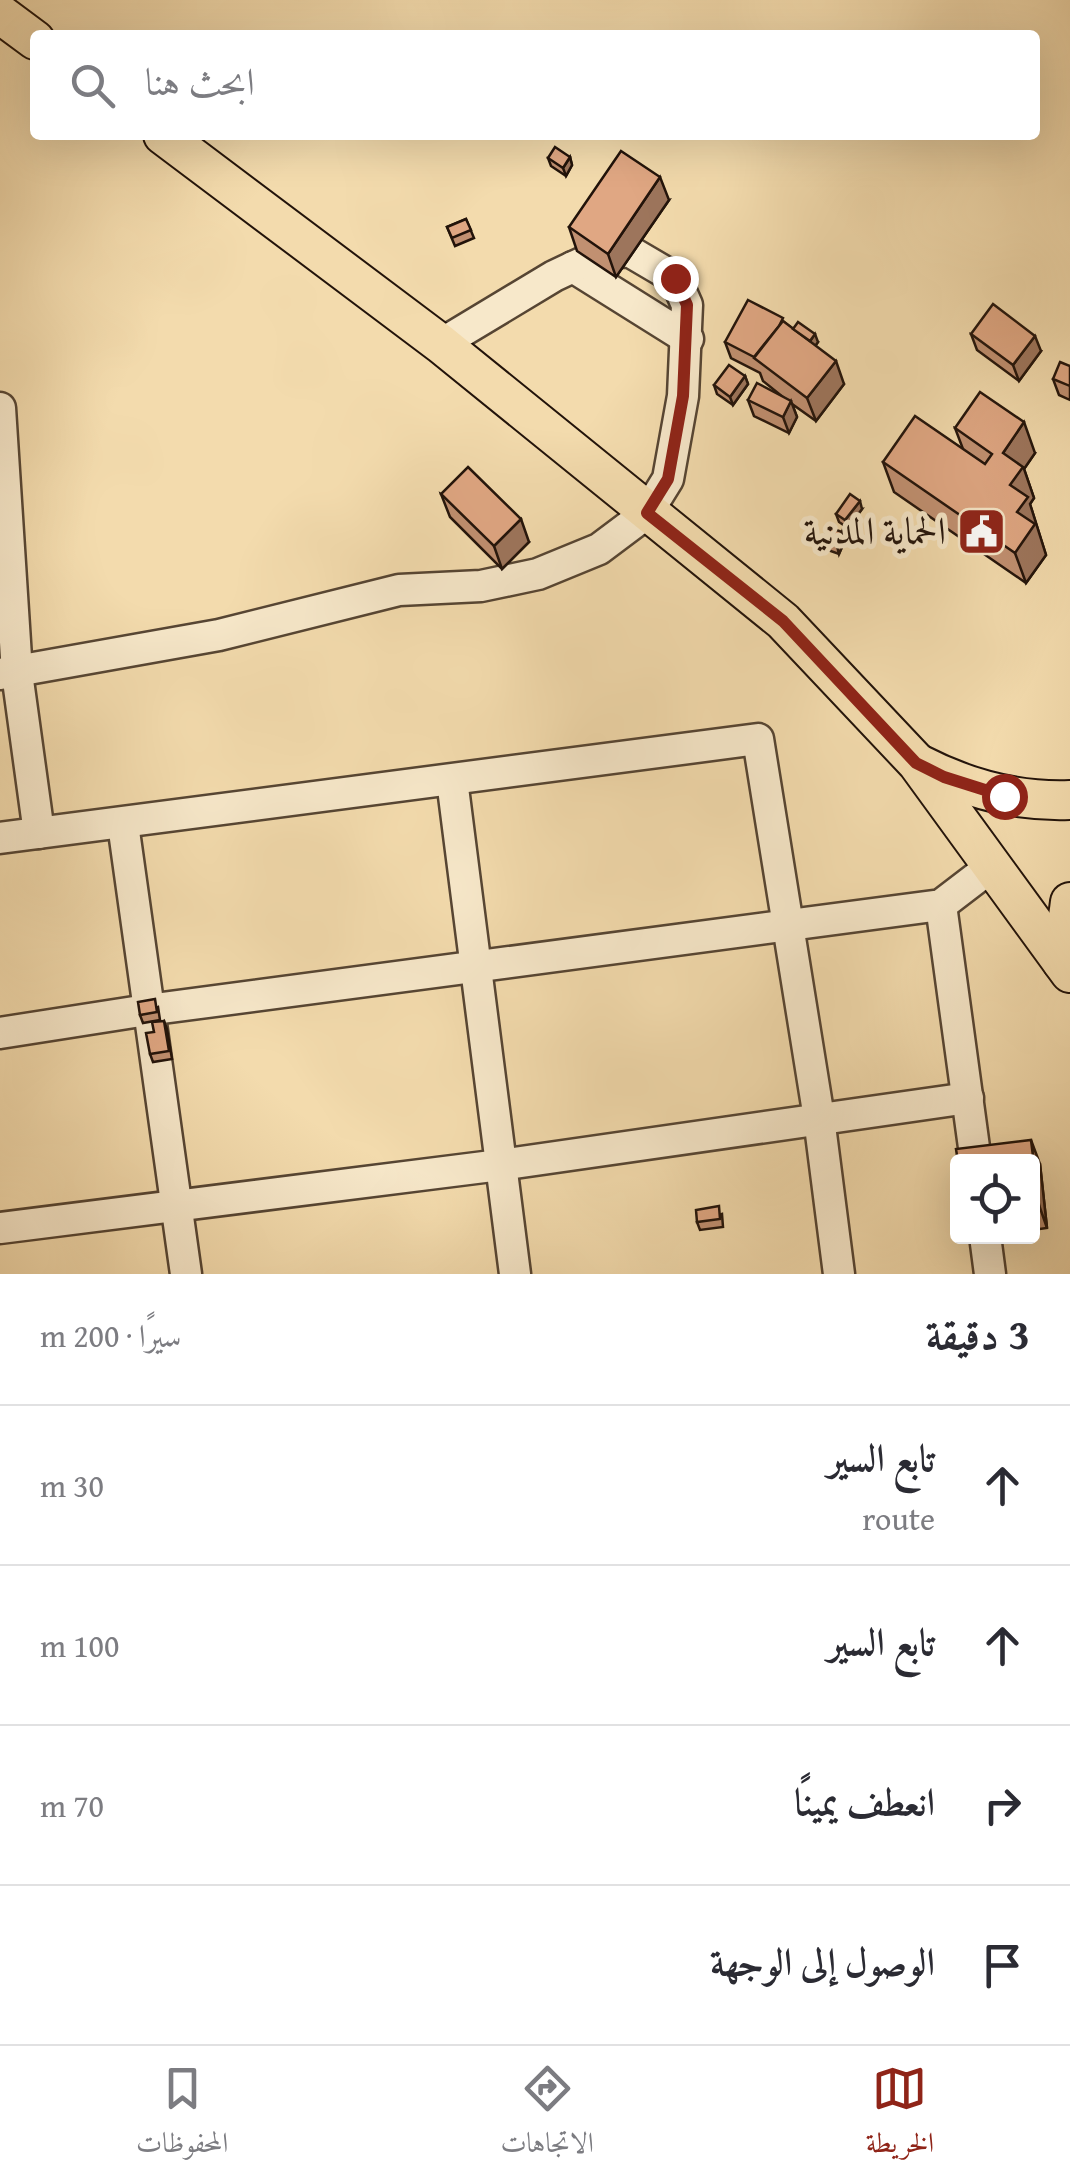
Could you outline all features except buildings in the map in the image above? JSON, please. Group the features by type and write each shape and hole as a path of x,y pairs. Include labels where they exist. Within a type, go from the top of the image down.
{"main road":[{"path":"0,14 30,36"},
{"path":"170,140 440,344 783,621 916,763 1066,968"},
{"path":"916,763 944,777 1004,796 1070,800"},
{"path":"1066,968 1070,902"}],"street":[{"path":"9,673 219,635 399,590 480,586 538,574 599,549 647,513 668,479 683,396 688,339 684,294 664,269 629,251 601,254 440,344"},
{"path":"573,268 688,339"},
{"path":"0,408 9,673 39,833"},
{"path":"0,838 758,738 819,1118 839,1274"},
{"path":"452,780 515,1274"},
{"path":"122,824 186,1274"},
{"path":"0,1032 941,905 992,866"},
{"path":"941,905 975,1154"},
{"path":"0,1228 500,1165 968,1098"},
{"path":"986,1244 990,1274"}],"place":[{"name":"الحماية المدنية","path":"981,531"}],"route":[{"path":"675,278 687,305 683,396 668,479 647,513 783,621 916,763 944,777 1004,796"}]}
